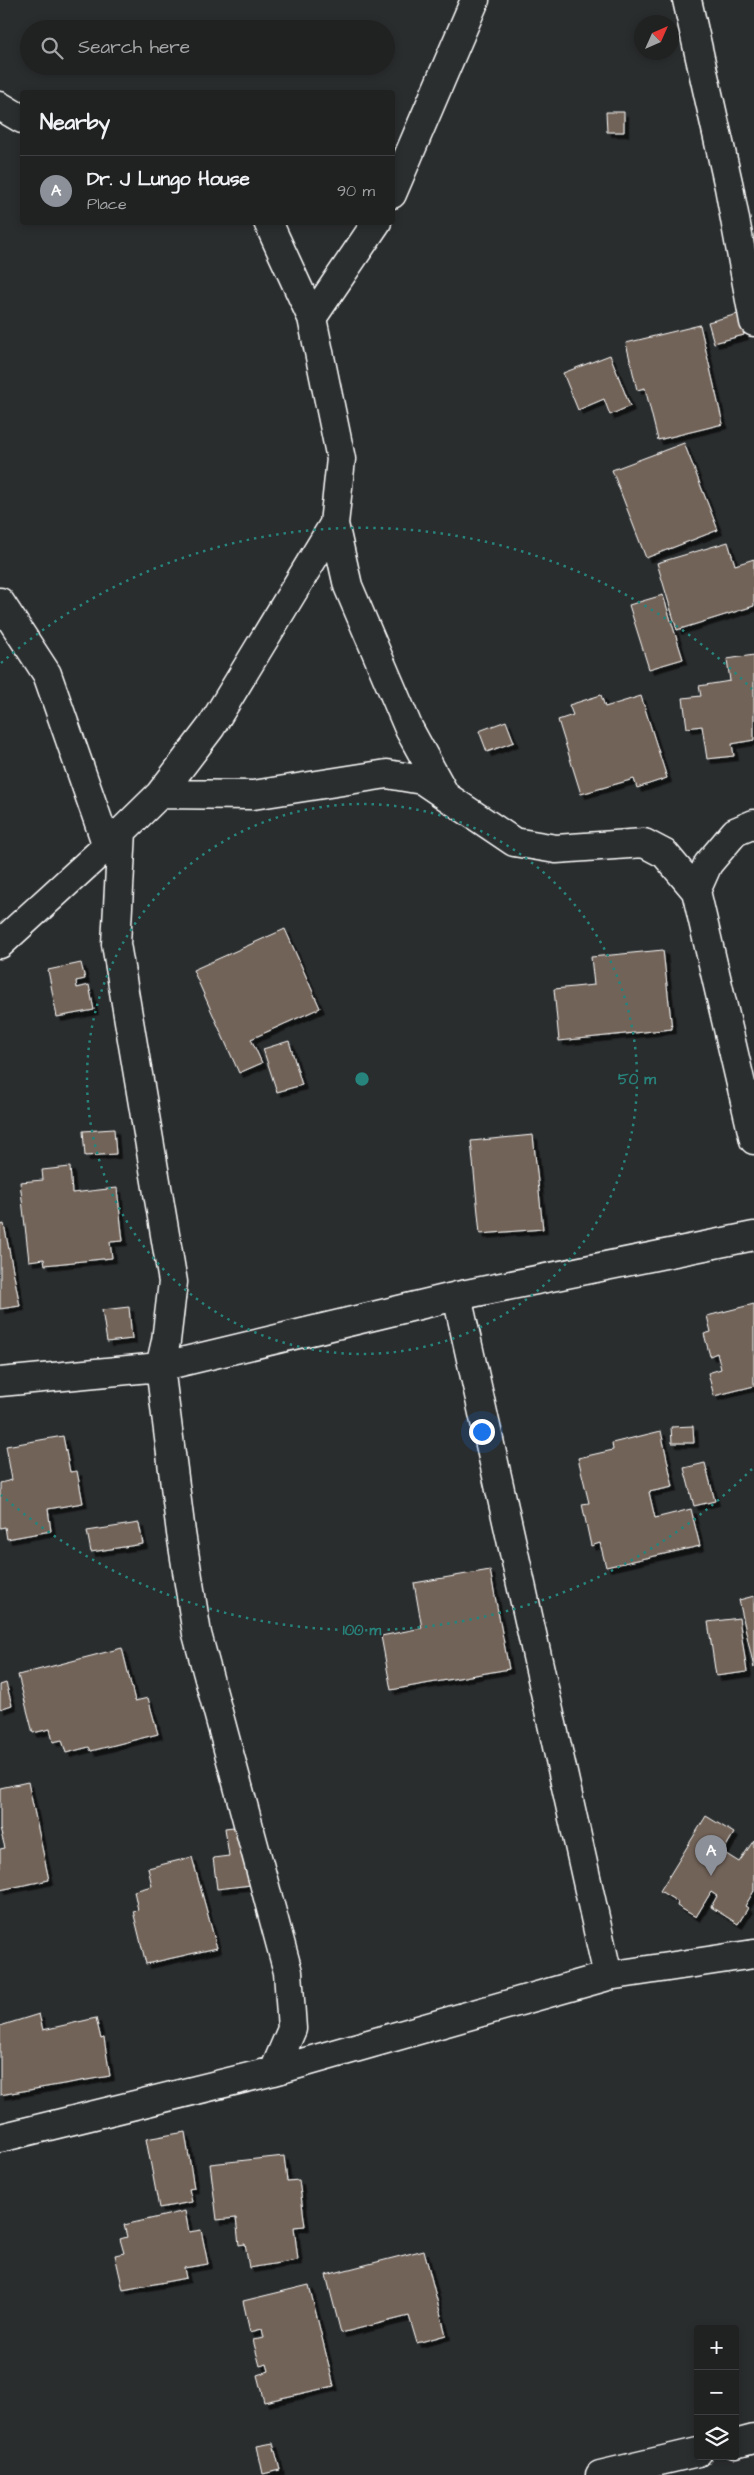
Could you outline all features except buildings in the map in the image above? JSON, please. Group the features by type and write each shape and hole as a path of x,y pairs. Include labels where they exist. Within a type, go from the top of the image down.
{"street":[{"path":"395,187 476,0"},
{"path":"687,0 729,187 754,322"},
{"path":"0,106 20,119"},
{"path":"269,225 312,318 341,458 334,524 348,586 410,729 446,797"},
{"path":"312,318 375,225"},
{"path":"0,944 160,794 211,727 334,524"},
{"path":"0,602 47,674 114,839 116,944 172,1282 166,1341 160,1367 181,1533 198,1634 288,1972 292,2029 274,2071"},
{"path":"160,794 253,795 388,774 422,780 514,842 556,849 644,843 664,854 696,891 754,1140"},
{"path":"696,891 708,864 735,832 754,824"},
{"path":"0,1382 160,1367 457,1296 754,1236"},
{"path":"457,1296 608,1976"},
{"path":"0,2138 274,2071 608,1976 754,1954"},
{"path":"739,2443 754,2439"},
{"path":"600,2475 694,2453"}],"place":[{"name":"Dr. J Lungo House","path":"711,1876"}]}
